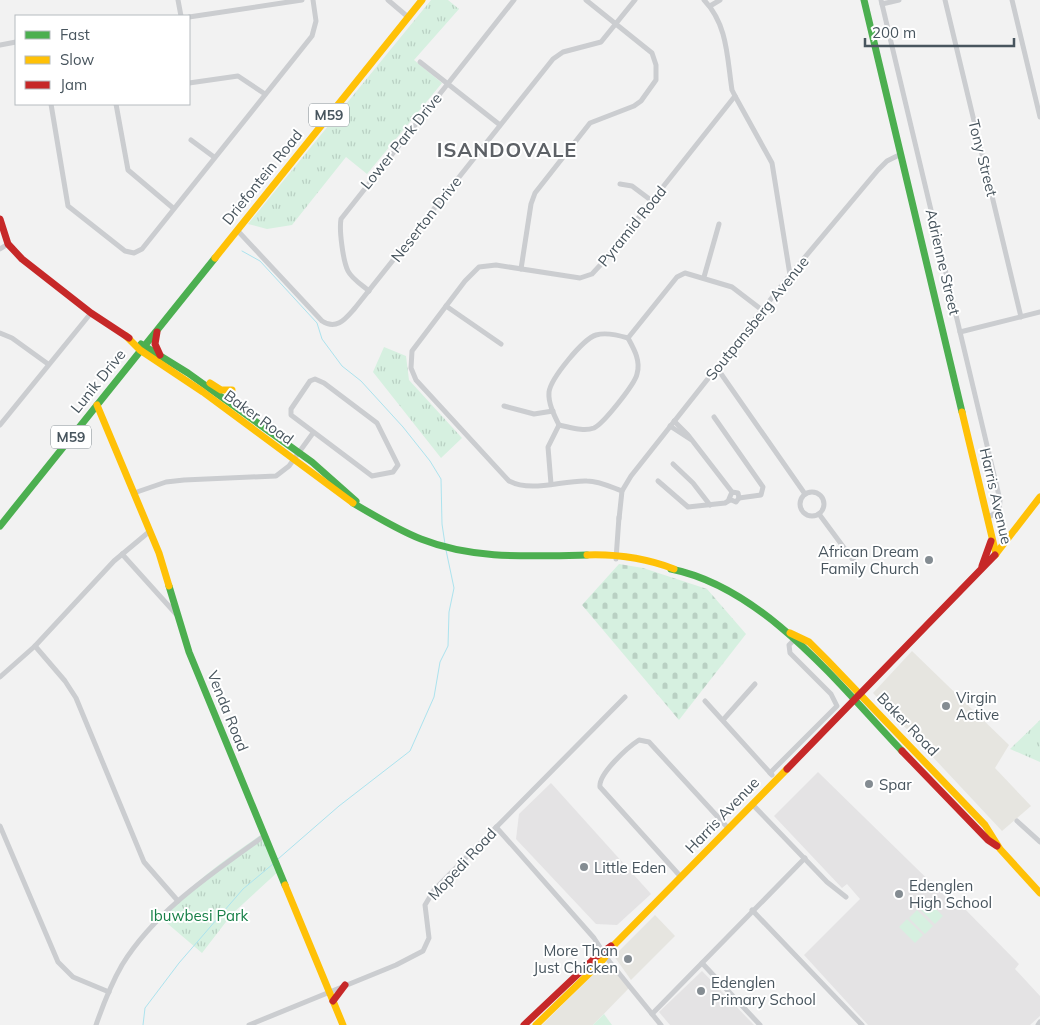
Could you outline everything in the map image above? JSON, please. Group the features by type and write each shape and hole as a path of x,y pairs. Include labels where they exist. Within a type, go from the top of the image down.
{"main road":[{"name":"Driefontein Road","path":"142,348 422,0"},
{"name":"Harris Avenue","path":"524,1025 614,945 996,554 864,0"},
{"path":"0,219 8,244 22,259 91,313 142,348"},
{"path":"157,330 155,344 160,355"},
{"name":"Baker Road","path":"142,348 160,355 190,374 361,507 406,533 455,550 512,557 616,556 651,560 732,593 760,610 857,696"},
{"name":"Baker Road","path":"142,348 296,456"},
{"name":"Lunik Drive","path":"0,526 142,348"},
{"path":"190,374 201,377 221,390 232,390"},
{"name":"Venda Road","path":"97,405 163,565 176,614 264,836 343,1025"},
{"path":"996,554 1040,497"},
{"path":"980,572 990,548 991,533 1002,536 1014,529"},
{"name":"Baker Road","path":"787,632 808,642 988,840 997,846 1040,893"},
{"name":"Harris Avenue","path":"536,1025 604,954"},
{"path":"333,1001 345,985"}],"street":[{"path":"178,0 181,15"},
{"path":"190,17 302,0"},
{"path":"51,105 68,206 125,251 134,253 142,249 314,31 316,21 313,0"},
{"path":"388,0 408,17"},
{"name":"Lower Park Drive","path":"369,291 347,269 340,232 340,219 514,0"},
{"path":"521,269 531,204 535,193 590,122 638,104 656,80 656,65 652,53 586,0"},
{"name":"Neserton Drive","path":"237,230 322,321 334,325 344,320 556,56 566,51 598,43 635,0"},
{"path":"704,0 710,6 724,33 732,90 772,163 790,275"},
{"path":"710,6 720,0"},
{"path":"881,2 899,0"},
{"name":"Tony Street","path":"945,0 1021,316"},
{"path":"1012,0 1040,117"},
{"name":"Adrienne Street","path":"881,2 1000,500 999,511 988,518"},
{"path":"0,45 15,42"},
{"path":"420,62 500,126"},
{"path":"190,83 238,76 265,94"},
{"name":"Pyramid Road","path":"622,491 593,481 522,486 505,478 414,378 410,362 412,351 465,281 479,267 488,264 580,278 589,276 605,260 735,96"},
{"path":"116,105 128,170 174,208"},
{"path":"191,140 214,157"},
{"name":"Soutpansberg Avenue","path":"622,491 672,424 790,275 878,170 887,161 901,154"},
{"path":"620,184 632,186 652,201"},
{"path":"704,277 719,224"},
{"path":"0,249 8,244"},
{"path":"628,338 679,275 688,273 732,287 762,310"},
{"path":"446,306 501,344"},
{"path":"960,332 1040,312"},
{"path":"0,425 91,313"},
{"path":"0,332 12,338 48,364"},
{"path":"551,484 548,447 559,425 549,394 552,383 585,342 599,334 628,338"},
{"path":"559,425 580,429 596,427 604,420 637,376 638,366 633,346 628,338"},
{"path":"717,368 805,494"},
{"path":"316,379 377,422 397,467 389,474 372,476 314,433 293,417 290,411 310,381 316,379"},
{"path":"504,406 534,414 553,411"},
{"path":"658,481 685,506 692,507 725,503 730,500 736,502 739,498 761,495 763,487 714,417"},
{"path":"672,424 690,439 732,492 738,493 739,498"},
{"name":"Baker Road","path":"296,456 314,433"},
{"path":"134,493 166,482 267,478 281,474 296,456"},
{"path":"673,464 698,488 710,504"},
{"path":"616,556 622,491"},
{"path":"730,500 729,496 732,492"},
{"path":"813,492 821,496 824,508 819,514 808,516 802,511 800,504 805,494 813,492"},
{"path":"819,514 856,564"},
{"path":"0,676 35,646 122,554 150,532"},
{"path":"122,554 176,614"},
{"path":"770,773 837,706 831,694 790,653 789,645 794,640"},
{"path":"35,646 65,681 76,698 144,862 178,901"},
{"path":"723,720 755,684"},
{"name":"Mopedi Road","path":"249,1025 396,965 423,951 429,938 425,915 427,899 625,697"},
{"path":"706,701 776,779"},
{"path":"681,877 600,787 602,776 639,740 649,742 728,828"},
{"path":"752,804 846,898"},
{"path":"1017,821 1040,842"},
{"path":"0,826 47,941 58,962 73,977 109,992"},
{"path":"496,827 604,954 661,1025"},
{"path":"96,1025 109,992 130,954 178,901 264,836"},
{"path":"652,1014 804,858"},
{"path":"752,910 862,1025"},
{"path":"702,964 760,1025"}],"shaded area":[{"path":"912,651 1009,745 995,768 1031,806 1002,831 873,693"},
{"name":"Edenglen High School","path":"818,772 955,906 959,903 1019,964 1015,969 1040,996 1040,1016 1030,1025 868,1025 804,955 860,899 847,884 842,888 774,816"},
{"name":"Little Eden","path":"551,783 651,894 617,925 596,924 516,839 519,814"},
{"path":"655,915 675,936 631,980 614,956"},
{"path":"606,962 629,988 593,1025 542,1025"},
{"name":"Edenglen Primary School","path":"702,971 754,1025 670,1025 659,1012"}],"green space":[{"path":"431,0 448,0 459,9 414,60 442,83 367,174 346,157 292,225 267,229 248,224"},
{"path":"384,347 406,356 409,380 462,438 441,458 373,372"},
{"path":"619,564 643,568 707,589 746,634 679,720 582,605"},
{"path":"1040,720 1040,762 1010,749"},
{"name":"Ibuwbesi Park","path":"265,832 281,869 232,914 202,953 161,918 197,882 223,861"},
{"path":"927,900 943,916 935,924 919,908"},
{"path":"917,910 933,926 925,934 909,918"},
{"path":"907,919 923,935 915,943 899,927"},
{"path":"604,1014 612,1025 593,1025"}],"waterway":[{"path":"242,251 260,261 317,323 322,339 342,366 361,381 403,427 430,461 441,479 442,524 445,544"},
{"path":"278,859 339,806 410,751 434,697 440,662 448,646 449,612 454,588 446,550"},
{"path":"143,1025 145,1008 179,963 243,889 273,864"}],"traffic: fast":[{"path":"864,0 962,412"},
{"path":"0,526 215,258"},
{"path":"141,344 188,373 312,462 356,501"},
{"path":"353,503 412,535 441,546 482,554 587,555"},
{"path":"671,569 705,580 738,596 769,618 826,669 902,751"},
{"path":"169,586 189,652 285,885"}],"traffic: slow":[{"path":"215,258 422,0"},
{"path":"126,336 140,350 203,392 353,503"},
{"path":"210,383 221,390 232,390"},
{"path":"97,405 159,553 169,586"},
{"path":"962,412 996,554"},
{"path":"995,555 1040,497"},
{"path":"587,555 631,557 674,569"},
{"path":"790,633 809,642 828,661 985,825 1000,849 1040,893"},
{"path":"536,1025 601,962 614,945 787,769"},
{"path":"285,885 343,1025"}],"traffic: jam":[{"path":"0,219 8,244 22,259 91,313 129,338"},
{"path":"157,332 155,344 160,355"},
{"path":"982,566 991,541"},
{"path":"787,769 995,555"},
{"path":"902,751 988,840 997,846"},
{"path":"524,1025 596,957 611,946"},
{"path":"333,1001 345,985"}],"place":[{"name":"African Dream Family Church","path":"929,560"},
{"name":"Virgin Active","path":"946,706"},
{"name":"Spar","path":"869,784"},
{"name":"Little Eden","path":"584,867"},
{"name":"Edenglen High School","path":"899,894"},
{"name":"More Than Just Chicken","path":"628,959"},
{"name":"Edenglen Primary School","path":"701,991"}],"district":[{"name":"ISANDOVALE","path":"507,149"}]}
